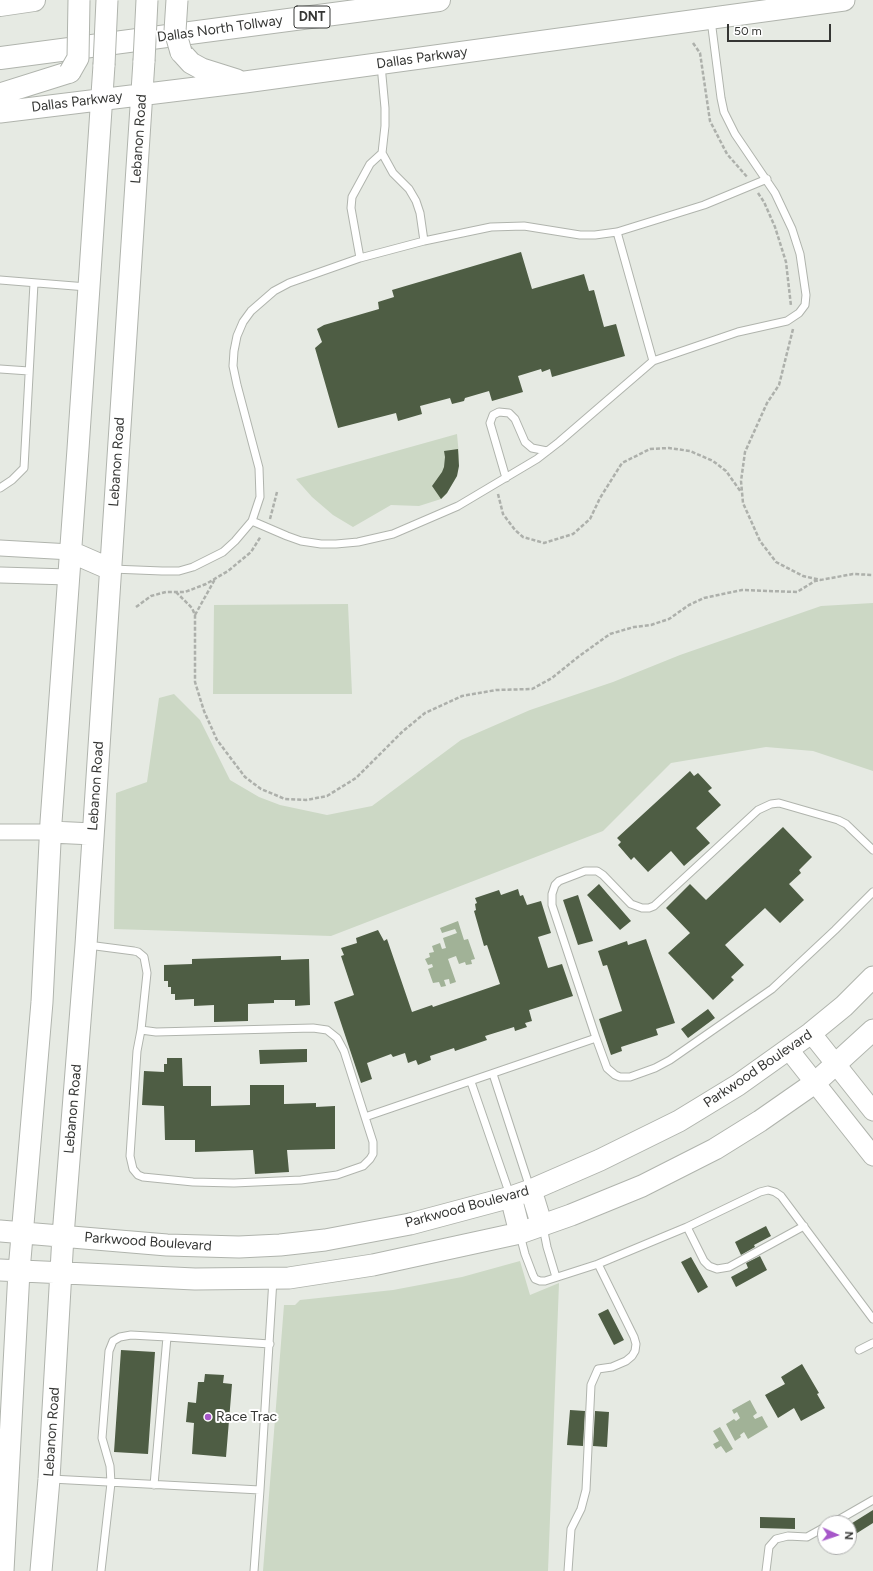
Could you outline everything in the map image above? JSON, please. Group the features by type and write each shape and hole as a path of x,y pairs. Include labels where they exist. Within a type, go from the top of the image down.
{"highway":[{"path":"0,5 34,0"},
{"name":"Dallas North Tollway","path":"0,58 439,0"}],"main road":[{"path":"0,94 70,72 78,58 79,0"},
{"path":"3,1571 10,1270 23,1232 42,1002 51,832 104,65 107,0"},
{"name":"Lebanon Road","path":"41,1571 49,1479 63,1236 86,945 147,0"},
{"path":"177,0 175,31 181,52 191,63 202,69 245,82"},
{"name":"Dallas Parkway","path":"0,112 245,82 844,0"},
{"path":"71,552 110,569"},
{"path":"69,577 110,569"},
{"path":"51,832 93,834"},
{"name":"Parkwood Boulevard","path":"0,1231 167,1245 239,1247 280,1245 325,1240 410,1224 511,1197 531,1190 600,1160 679,1121 738,1085 789,1050 844,1006 873,977"},
{"path":"10,1270 195,1279 289,1278 373,1265 520,1233 542,1226 642,1186 715,1149 778,1109 816,1082 873,1030"},
{"path":"531,1190 542,1226"},
{"path":"511,1197 520,1233"}],"street":[{"path":"0,548 71,552"},
{"path":"0,575 69,577"},
{"path":"0,832 51,832"},
{"path":"811,1033 873,1111"},
{"path":"789,1050 816,1082 873,1156"}],"lane":[{"path":"252,521 301,541 336,544 358,542 393,534 458,506 506,478 547,451 653,361 738,332 787,321 799,313 805,305 806,295 800,254 784,209 766,179 735,134 724,112 711,18"},
{"path":"381,63 385,108 382,153 393,174 409,189 416,201 420,213 424,241"},
{"path":"360,258 351,208 352,197 370,164 382,153"},
{"path":"110,569 162,572 178,571 193,567 223,552 235,541 252,521 260,497 259,468 233,366 238,336 243,322 251,310 274,291 289,283 360,258 424,241 491,227 524,226 580,235 595,235 617,232 704,205 766,179"},
{"path":"617,232 653,361"},
{"path":"0,280 89,287"},
{"path":"0,488 12,480 24,468 34,283"},
{"path":"0,369 29,371"},
{"path":"506,478 490,423 493,415 499,412 509,413 515,419 525,442 532,448 547,451"},
{"path":"873,850 846,824 838,820 779,803 771,804 758,810 660,900 649,908 642,908 631,904 603,875 597,871 585,871 559,881 555,885 552,894 552,905 607,1068 615,1075 620,1077 630,1077 655,1068 670,1060 772,989 873,892"},
{"path":"86,945 138,952 144,957 148,973 137,1051 130,1156 133,1169 138,1175 143,1177 193,1182 234,1183 301,1180 337,1175 363,1166 373,1154 373,1142 344,1052 337,1038 327,1030 313,1028 156,1032 140,1030"},
{"path":"365,1117 596,1038"},
{"path":"493,1074 531,1190"},
{"path":"470,1082 511,1197"},
{"path":"520,1233 525,1254 535,1279 544,1281 598,1264 688,1227 760,1192 768,1190 781,1196 873,1319"},
{"path":"542,1226 546,1247 556,1277"},
{"path":"688,1227 704,1262 717,1269 729,1267 804,1226"},
{"path":"568,1571 571,1528 581,1509 586,1490 591,1385 598,1369 612,1367 626,1361 635,1351 636,1344 598,1264"},
{"path":"254,1571 270,1344 273,1279"},
{"path":"102,1571 112,1483 110,1466 102,1438 109,1351 113,1341 120,1337 131,1335 270,1344"},
{"path":"154,1485 167,1337"},
{"path":"859,1350 873,1343"},
{"path":"49,1479 260,1490"},
{"path":"847,1515 873,1500"},
{"path":"766,1571 770,1547 776,1539 788,1536 807,1537 817,1531"}],"path":[{"path":"495,484 503,514 515,530 523,537 544,542 572,534 590,519 600,498 622,464 650,449 669,448 690,451 713,461 726,471 742,494"},
{"path":"270,519 277,492"},
{"path":"136,607 152,596 166,592 185,592 215,579 228,571 251,552 261,536"},
{"path":"176,592 192,608 195,615 195,682 204,711 217,740 245,778 261,790 285,799 306,800 327,796 356,778 402,732 425,713 462,696 496,690 532,689 552,678 610,634 634,627 652,625 668,619 689,605 704,598 742,590 797,592 815,581 853,574 873,575"},
{"path":"195,615 215,579"}],"shaded area":[{"path":"457,434 459,456 457,476 447,493 441,499 419,506 391,505 353,527 333,515 312,497 296,479"},
{"path":"873,603 873,771 813,751 766,747 671,763 603,831 331,936 114,929 116,793 147,782 159,698 174,694 200,720 230,780 259,797 280,805 327,815 372,806 461,740 530,710 613,682 680,655 821,606"},
{"path":"348,604 352,694 213,694 214,605"},
{"path":"458,921 464,940 468,939 475,959 471,960 472,964 466,965 465,962 459,964 456,956 448,959 456,982 450,984 449,979 444,980 446,986 441,987 439,982 433,983 428,969 433,967 432,964 428,965 425,959 430,957 429,953 434,952 432,946 440,943 442,949 446,948 443,938 457,933 455,929 442,933 440,928"},
{"path":"520,1261 530,1295 559,1283 548,1571 263,1571 284,1305 295,1305 300,1300 393,1290 462,1277"},
{"path":"750,1400 757,1413 753,1416 755,1419 762,1416 768,1427 748,1439 744,1432 740,1435 741,1437 735,1441 726,1424 734,1419 736,1421 740,1418 737,1412 734,1414 732,1410"},
{"path":"720,1427 733,1449 726,1453 721,1446 716,1449 713,1444 719,1441 713,1431"}],"building":[{"path":"521,252 532,289 584,274 589,291 594,290 604,327 616,324 625,356 552,377 550,369 542,372 541,369 518,376 523,392 492,401 489,391 465,398 464,401 452,404 450,398 420,406 422,414 398,421 396,413 338,428 315,348 322,342 317,329 324,325 379,309 378,302 394,297 392,290"},
{"path":"458,449 459,466 457,476 447,493 441,499 432,486 444,467 444,451"},
{"path":"690,771 694,776 698,773 712,788 708,791 721,805 696,828 710,843 684,866 671,851 648,872 634,857 631,860 618,845 621,842 617,838"},
{"path":"783,827 812,857 799,870 801,873 789,884 804,900 780,923 765,908 725,945 744,965 731,977 734,980 713,1000 668,953 690,933 666,908 690,884 706,900"},
{"path":"599,884 631,921 620,930 587,895"},
{"path":"518,889 520,896 523,895 527,905 541,901 551,933 538,937 548,968 562,964 573,996 529,1010 532,1021 525,1023 527,1027 515,1031 514,1027 485,1036 487,1040 455,1051 454,1048 430,1056 431,1060 418,1065 416,1060 408,1063 405,1053 393,1057 391,1054 367,1063 372,1079 361,1083 334,1002 354,995 341,956 344,955 341,948 357,943 356,938 378,930 384,941 387,939 412,1012 432,1005 433,1007 500,984 487,945 484,946 474,911 476,910 475,904 477,903 475,898 499,890 501,895"},
{"path":"578,895 593,941 578,945 563,900"},
{"path":"646,939 675,1023 656,1029 658,1035 621,1047 622,1051 611,1055 599,1019 622,1011 607,965 603,966 598,951 627,941 628,945"},
{"path":"281,956 281,960 309,959 310,1005 295,1006 295,1000 274,1000 274,1003 248,1004 248,1021 214,1022 214,1005 194,1006 194,999 175,1000 175,994 171,994 171,987 168,987 168,981 164,981 164,965 192,964 192,959"},
{"path":"708,1009 715,1018 688,1038 681,1029"},
{"path":"307,1049 307,1062 260,1064 259,1050"},
{"path":"167,1058 182,1058 183,1086 211,1086 211,1106 250,1105 250,1085 284,1085 284,1104 316,1103 316,1107 335,1106 335,1149 287,1150 289,1172 255,1174 253,1150 195,1152 195,1140 165,1140 164,1106 142,1105 144,1071 164,1072 164,1064 167,1064"},
{"path":"766,1226 771,1236 754,1245 755,1247 741,1255 735,1242"},
{"path":"760,1256 767,1270 736,1287 731,1277 748,1268 746,1263"},
{"path":"691,1257 708,1287 698,1293 681,1262"},
{"path":"608,1309 624,1340 614,1345 598,1314"},
{"path":"121,1350 155,1352 148,1454 114,1452"},
{"path":"802,1364 819,1393 817,1394 825,1408 801,1421 794,1408 778,1418 765,1395 785,1384 781,1377"},
{"name":"Race Trac","path":"205,1374 224,1375 223,1383 232,1384 226,1457 192,1454 194,1423 186,1422 188,1402 196,1403 198,1382 204,1382"},
{"path":"570,1410 585,1411 583,1446 567,1445"},
{"path":"595,1411 609,1412 607,1447 593,1446"},
{"path":"873,1510 873,1523 857,1533 857,1520"},
{"path":"760,1517 795,1518 795,1529 760,1528"}],"place":[{"name":"Race Trac","path":"208,1417"}]}
